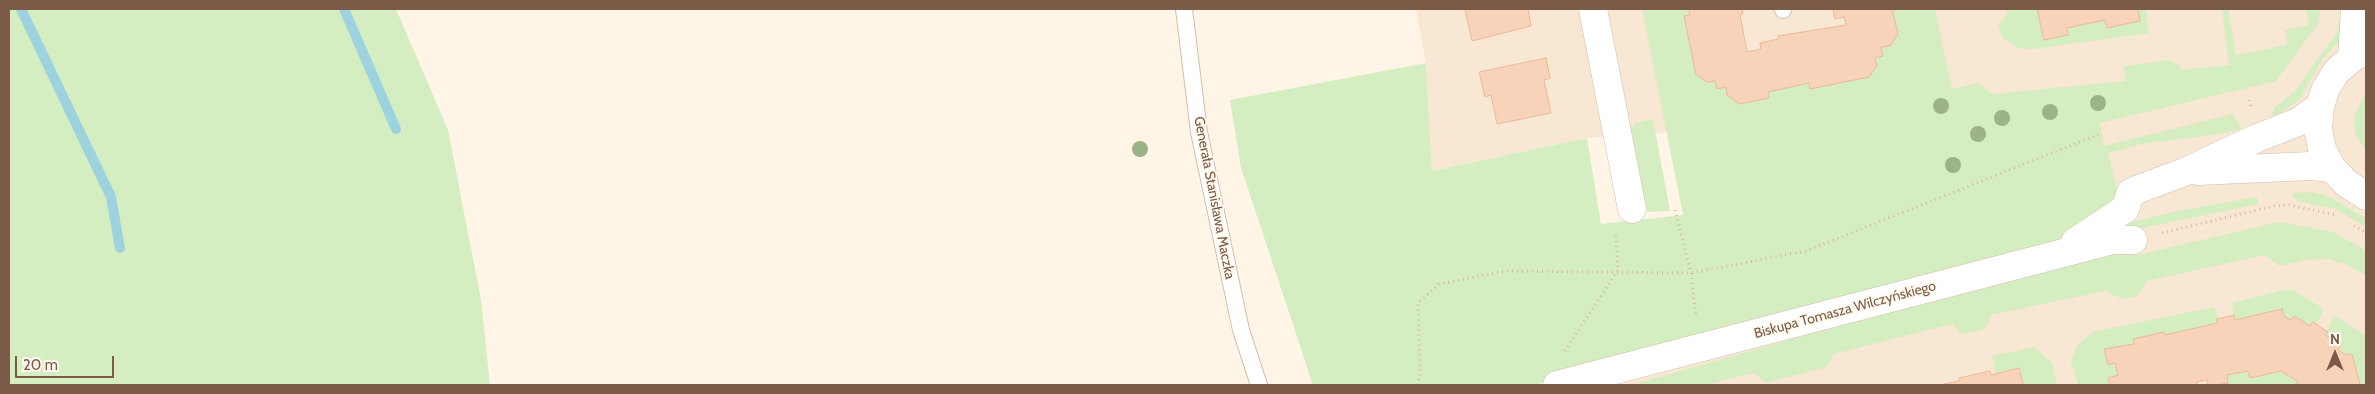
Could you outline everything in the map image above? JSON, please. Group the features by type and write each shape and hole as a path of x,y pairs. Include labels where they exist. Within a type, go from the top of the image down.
{"street":[{"path":"1593,9 1624,218"},
{"path":"2355,9 2359,55 2337,71 2326,88 2320,106 2318,128 2321,142 2332,168 2346,184 2366,196"},
{"path":"2055,255 2125,209 2131,192 2187,172 2257,138 2298,122 2320,106"},
{"path":"2187,172 2310,166 2332,168"},
{"name":"Biskupa Tomasza Wilczyńskiego","path":"1557,385 2113,240 2133,240"}],"lane":[{"name":"Generała Stanisława Maczka","path":"1184,9 1199,132 1242,330 1259,385"}],"path":[{"path":"1418,385 1420,375 1418,303 1439,284 1506,271 1618,270 1691,273 1806,251 2102,133"},
{"path":"2133,240 2274,206 2289,205 2337,215 2344,219"},
{"path":"1675,210 1691,273 1697,315 1685,353"},
{"path":"1564,352 1618,270 1624,218"},
{"path":"2351,224 2366,233"}],"shaded area":[{"path":"1416,9 2366,9 2366,385 1617,385 2075,258 2081,223 1933,113 1587,138 1432,171 1426,63"}],"green space":[{"path":"9,9 396,9 448,130 481,300 490,385 9,385"},
{"path":"1642,9 1689,9 1690,15 1684,16 1696,75 1707,82 1715,81 1717,89 1726,87 1727,95 1739,104 1769,97 1768,92 1809,83 1810,89 1883,55 1881,47 1890,46 1898,34 1892,9 1935,9 1952,89 1978,83 1992,94 2126,81 2124,66 2168,60 2179,65 2181,70 2229,65 2222,9 2228,9 2236,55 2287,45 2285,30 2309,25 2306,9 2320,10 2318,24 2276,81 2100,123 2104,146 2233,114 2242,129 2219,134 2142,144 2108,153 2120,201 2043,250 1534,385 1313,385 1241,168 1230,100 1426,63 1432,171 1587,138 1601,224 1683,215"},
{"path":"2006,9 2037,9 2044,40 2068,35 2067,28 2105,20 2107,28 2140,21 2138,9 2146,9 2149,33 2033,49 2017,48 2002,37 1998,24 2007,15"},
{"path":"2341,17 2343,31 2339,41 2322,60 2299,100 2273,118 2274,108 2294,92 2336,34"},
{"path":"2366,93 2366,152 2355,134 2354,123 2356,111"},
{"path":"1653,119 1670,211 1647,212 1631,129 1635,123"},
{"path":"2313,192 2330,197 2366,218 2366,227 2334,208 2298,202 2291,193"},
{"path":"2257,197 2259,204 2128,231 2127,223 2182,210"},
{"path":"2278,222 2334,232 2366,251 2366,275 2345,264 2327,259 2306,260 2279,266 2264,255 2147,281 2138,296 2122,299 2105,291 1991,315 1985,329 1962,334 1952,324 1834,354 1826,367 1766,383 1753,373 1706,385 1632,385 2111,247 2138,255"},
{"path":"2284,290 2293,290 2321,307 2323,311 2316,324 2313,322 2310,326 2294,316 2291,320 2284,316 2282,309 2235,320 2232,303"},
{"path":"2214,307 2219,319 2217,319 2217,323 2165,335 2164,332 2133,339 2134,344 2105,349 2108,365 2115,363 2118,375 2108,378 2110,385 2078,385 2071,362 2078,344 2093,332"},
{"path":"2334,315 2366,336 2366,385 2360,385 2352,354 2346,355 2338,350 2341,345 2325,335"},
{"path":"2034,347 2052,363 2057,385 2016,385 2023,383 2019,368 1996,374 1992,356"},
{"path":"2248,371 2250,378 2281,371 2297,381 2298,385 2216,385 2228,383 2227,375"}],"building":[{"path":"1465,9 1528,9 1531,26 1472,41"},
{"path":"1689,9 1742,9 1743,14 1740,15 1747,52 1761,49 1760,43 1778,39 1778,36 1846,25 1844,17 1835,19 1833,9 1892,9 1898,34 1890,46 1881,47 1883,56 1875,58 1877,66 1869,77 1810,89 1809,83 1768,92 1769,98 1739,104 1727,95 1726,87 1717,89 1715,81 1707,82 1696,75 1684,16 1690,15"},
{"path":"2037,9 2138,9 2140,21 2107,28 2105,20 2067,28 2068,35 2044,40"},
{"path":"1546,58 1550,78 1544,80 1551,113 1497,124 1491,95 1485,97 1479,72"},
{"path":"2282,309 2284,316 2291,320 2294,316 2310,326 2313,322 2328,332 2325,335 2341,345 2338,350 2346,355 2352,354 2360,385 2298,385 2297,381 2281,371 2250,378 2248,371 2227,375 2228,383 2216,385 2208,385 2207,380 2197,382 2198,385 2110,385 2108,378 2118,375 2115,363 2108,365 2104,349 2134,344 2133,339 2164,332 2165,335 2217,323 2217,319 2234,315 2235,320"},
{"path":"2019,368 2023,384 1939,385 1990,371 1991,375"}],"waterway":[{"path":"21,9 111,197 120,248"},
{"path":"344,9 396,129"}]}
